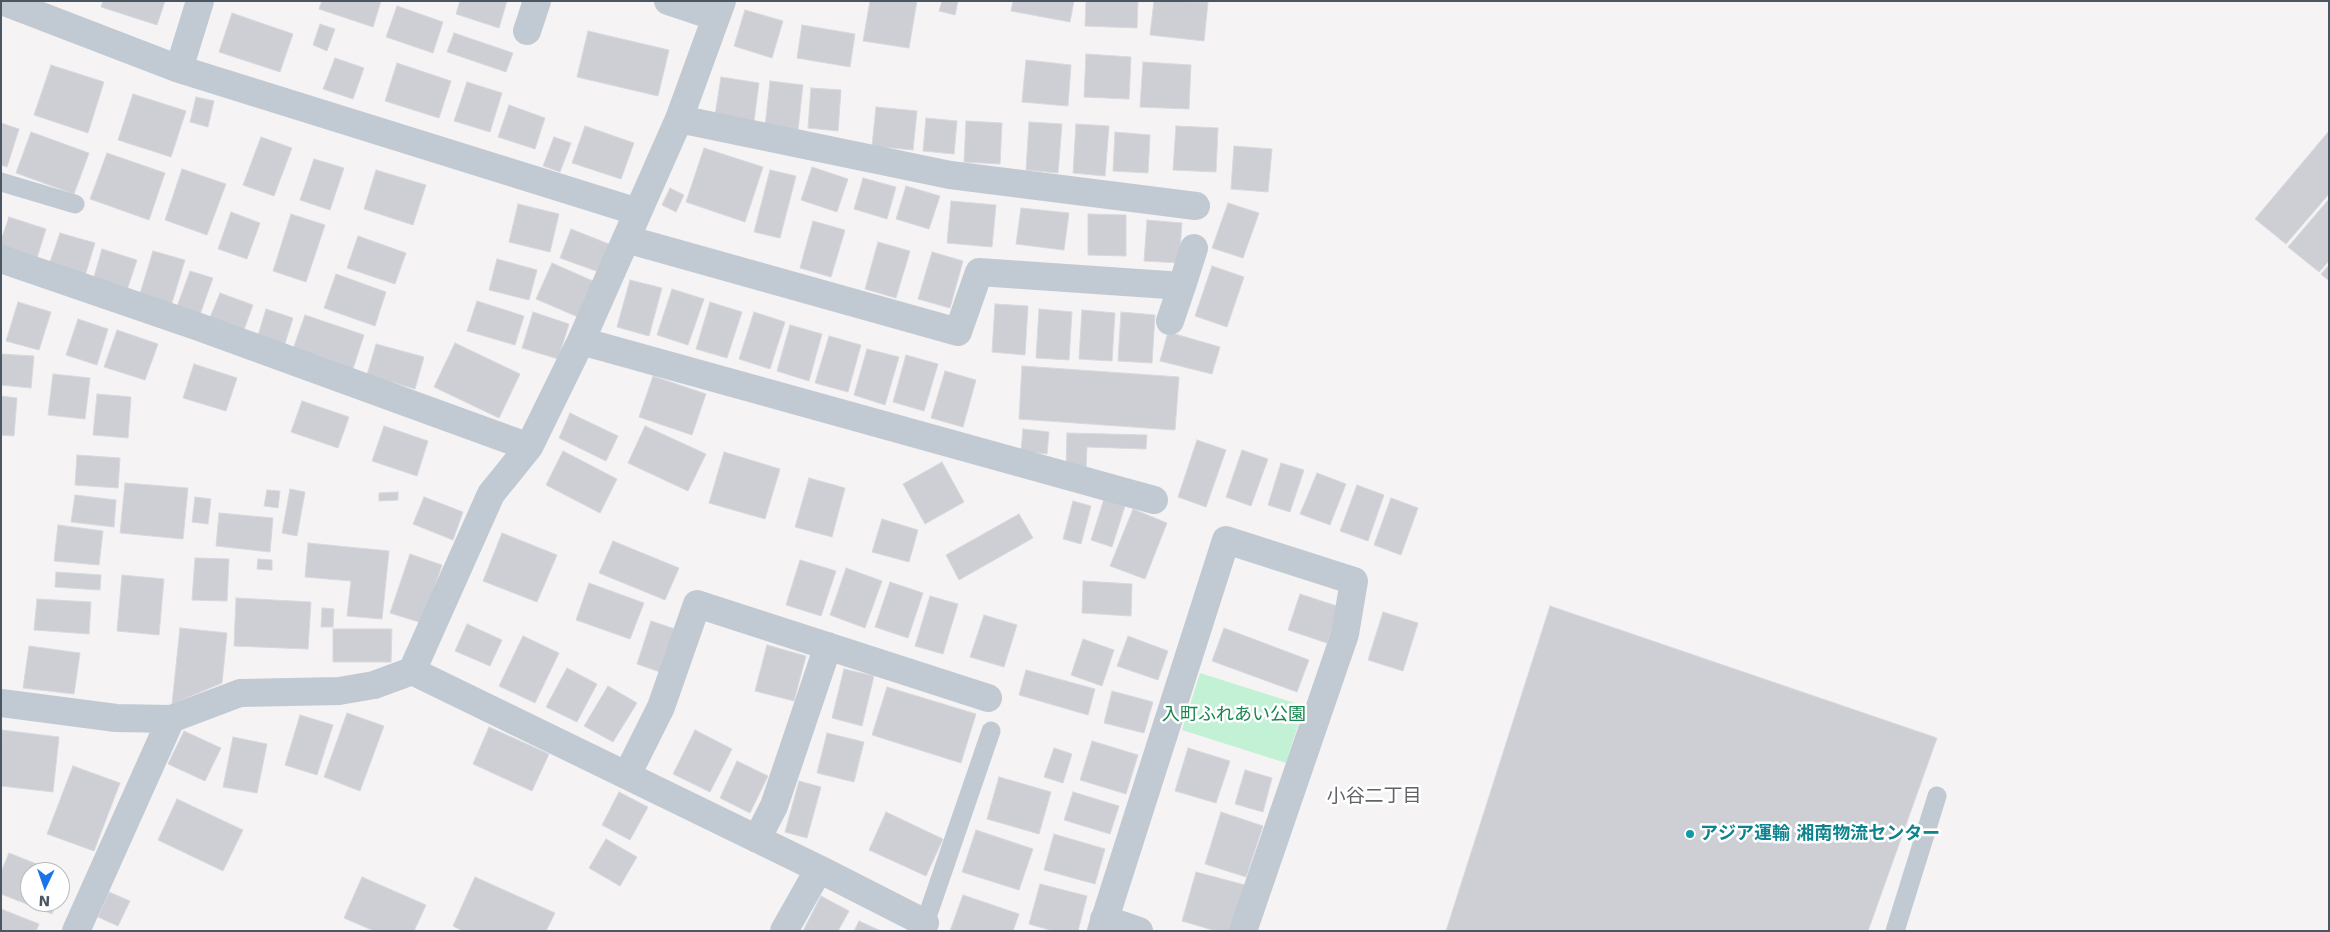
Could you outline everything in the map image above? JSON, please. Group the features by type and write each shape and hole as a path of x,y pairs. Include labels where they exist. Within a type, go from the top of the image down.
{"street":[{"path":"2,1 179,69 638,212"},
{"path":"179,69 200,1"},
{"path":"527,31 537,1"},
{"path":"1,703 116,718 171,719 240,692 339,691 374,685 412,670 491,494 529,447 581,341 679,119 719,9 668,1"},
{"path":"679,119 950,175 1196,206"},
{"path":"626,239 958,332 979,272 1182,286"},
{"path":"1170,321 1194,248"},
{"path":"1,259 199,327 529,447"},
{"path":"581,341 1154,500"},
{"path":"1139,931 1102,925 1226,540 1354,581 1345,634 1243,931"},
{"path":"626,775 661,707 697,604 988,698"},
{"path":"757,839 774,806 828,646"},
{"path":"412,670 819,869 925,924"},
{"path":"76,931 171,719"},
{"path":"784,931 819,869"}],"lane":[{"path":"1,182 75,204"},
{"path":"925,924 991,731"},
{"path":"1895,931 1937,796"}],"green space":[{"name":"入町ふれあい公園","path":"1200,673 1304,706 1286,763 1182,730"}],"building":[{"path":"103,1 165,1 157,25 101,7"},
{"path":"322,1 381,1 373,27 319,9"},
{"path":"460,1 507,1 499,28 456,14"},
{"path":"870,1 917,1 909,48 863,41"},
{"path":"942,1 958,1 955,15 939,11"},
{"path":"1013,1 1074,1 1070,22 1011,11"},
{"path":"1086,1 1138,1 1137,28 1085,26"},
{"path":"1154,1 1208,2 1204,41 1150,35"},
{"path":"397,6 443,22 433,53 386,37"},
{"path":"745,10 783,21 772,58 734,46"},
{"path":"232,13 293,34 280,72 219,52"},
{"path":"320,24 335,29 327,51 313,45"},
{"path":"802,25 855,34 850,67 797,58"},
{"path":"588,31 669,50 658,96 577,77"},
{"path":"454,33 513,53 506,72 447,52"},
{"path":"1086,54 1131,57 1129,99 1084,97"},
{"path":"335,58 364,68 353,99 323,89"},
{"path":"1026,60 1071,65 1068,106 1022,102"},
{"path":"1143,62 1191,65 1189,109 1140,107"},
{"path":"397,63 451,81 439,118 385,101"},
{"path":"51,65 104,82 88,133 34,115"},
{"path":"721,77 759,83 754,121 715,115"},
{"path":"770,81 803,85 798,130 765,127"},
{"path":"467,82 502,93 490,132 454,121"},
{"path":"811,88 841,90 838,131 808,128"},
{"path":"133,94 186,111 171,157 118,140"},
{"path":"196,97 214,101 208,127 190,122"},
{"path":"509,105 545,118 535,149 498,137"},
{"path":"876,107 917,111 913,150 872,146"},
{"path":"926,118 957,121 954,154 923,151"},
{"path":"966,121 1002,123 1000,164 964,162"},
{"path":"1029,122 1062,124 1058,173 1026,170"},
{"path":"1,123 19,129 7,167 1,165"},
{"path":"1076,124 1109,126 1105,176 1073,173"},
{"path":"585,126 634,143 621,179 572,163"},
{"path":"1176,126 1218,128 1216,172 1173,170"},
{"path":"2329,131 2329,194 2286,244 2255,219"},
{"path":"31,132 89,153 74,194 16,173"},
{"path":"1115,132 1150,135 1148,173 1113,171"},
{"path":"261,137 292,148 274,196 243,185"},
{"path":"554,137 571,143 560,172 543,166"},
{"path":"1234,146 1272,149 1268,192 1231,189"},
{"path":"704,148 763,167 745,222 686,202"},
{"path":"107,153 165,173 149,220 90,199"},
{"path":"314,159 344,168 330,210 300,200"},
{"path":"812,167 848,179 837,212 801,200"},
{"path":"182,169 226,184 207,235 165,220"},
{"path":"376,170 426,185 413,225 364,209"},
{"path":"770,170 796,176 780,238 754,232"},
{"path":"863,178 896,187 887,219 854,209"},
{"path":"906,186 940,196 929,229 896,219"},
{"path":"670,188 684,195 676,212 662,205"},
{"path":"2329,199 2329,261 2319,272 2288,247"},
{"path":"951,201 996,205 992,247 947,243"},
{"path":"1228,203 1259,213 1243,258 1212,248"},
{"path":"518,204 559,214 550,252 509,242"},
{"path":"1021,208 1069,213 1064,250 1016,244"},
{"path":"231,212 260,223 247,259 218,249"},
{"path":"291,214 325,225 306,282 273,271"},
{"path":"1088,214 1126,215 1126,256 1088,255"},
{"path":"9,217 46,229 36,261 1,250 1,240"},
{"path":"1147,220 1182,223 1179,263 1144,261"},
{"path":"813,221 845,230 831,277 800,268"},
{"path":"571,229 609,244 599,272 560,258"},
{"path":"60,233 95,243 85,276 49,265"},
{"path":"358,236 406,253 395,284 347,268"},
{"path":"878,242 910,251 896,298 865,289"},
{"path":"102,249 137,260 127,290 93,280"},
{"path":"153,251 185,260 171,306 139,297"},
{"path":"932,252 963,261 950,308 918,299"},
{"path":"497,259 537,270 529,300 489,290"},
{"path":"552,263 593,281 578,317 536,299"},
{"path":"2329,265 2329,281 2321,274"},
{"path":"1212,266 1244,277 1227,327 1195,316"},
{"path":"190,271 213,278 198,320 175,312"},
{"path":"336,274 386,292 375,326 324,308"},
{"path":"630,280 662,288 649,336 617,327"},
{"path":"672,289 704,299 688,345 657,335"},
{"path":"220,293 253,305 241,338 207,325"},
{"path":"477,301 524,316 515,345 467,331"},
{"path":"18,302 51,312 39,350 6,341"},
{"path":"710,302 742,312 727,358 696,349"},
{"path":"995,304 1028,306 1025,355 992,352"},
{"path":"266,309 293,318 283,350 256,342"},
{"path":"1039,309 1072,312 1069,360 1036,358"},
{"path":"1082,310 1115,313 1112,361 1079,359"},
{"path":"533,312 569,324 558,359 522,348"},
{"path":"754,312 785,322 770,369 739,359"},
{"path":"1121,312 1155,315 1152,363 1118,361"},
{"path":"305,315 364,335 352,372 292,352"},
{"path":"78,319 108,329 97,365 66,355"},
{"path":"790,325 822,334 809,381 777,371"},
{"path":"117,330 158,344 145,380 104,367"},
{"path":"1168,332 1220,347 1212,374 1160,361"},
{"path":"829,336 861,345 848,392 815,383"},
{"path":"455,343 520,374 499,418 434,387"},
{"path":"376,344 424,357 415,389 367,375"},
{"path":"867,349 899,357 885,405 854,395"},
{"path":"1,354 34,356 31,388 1,385"},
{"path":"906,355 938,364 924,411 893,402"},
{"path":"194,364 237,378 226,411 183,398"},
{"path":"1022,366 1179,377 1175,430 1019,419"},
{"path":"945,371 976,380 963,427 931,418"},
{"path":"53,374 90,378 85,419 48,415"},
{"path":"653,376 706,394 692,435 639,417"},
{"path":"97,394 131,397 128,438 93,435"},
{"path":"1,396 17,398 14,436 1,435"},
{"path":"302,401 349,417 338,448 291,432"},
{"path":"570,413 618,436 606,461 559,438"},
{"path":"384,426 428,441 417,476 372,461"},
{"path":"645,426 706,454 688,491 628,463"},
{"path":"1023,429 1049,432 1047,454 1021,451"},
{"path":"1067,433 1147,435 1146,449 1087,447 1086,468 1066,468"},
{"path":"1197,440 1226,450 1206,507 1178,497"},
{"path":"1242,450 1268,459 1251,506 1226,497"},
{"path":"563,451 617,479 600,513 546,485"},
{"path":"724,452 780,469 765,519 709,503"},
{"path":"77,455 120,458 118,488 75,485"},
{"path":"942,462 964,502 925,524 903,484"},
{"path":"1281,463 1304,470 1290,512 1268,505"},
{"path":"1317,473 1346,484 1330,525 1300,514"},
{"path":"809,478 845,488 832,537 795,527"},
{"path":"125,483 188,488 183,539 120,533"},
{"path":"1357,485 1384,495 1368,541 1340,531"},
{"path":"290,489 305,492 297,536 282,533"},
{"path":"267,490 280,491 278,508 264,506"},
{"path":"398,492 398,500 379,501 379,493"},
{"path":"75,495 116,500 114,527 71,522"},
{"path":"195,497 211,499 208,524 192,522"},
{"path":"424,497 463,512 453,540 413,524"},
{"path":"1391,498 1418,508 1401,555 1374,545"},
{"path":"1104,499 1125,506 1112,547 1091,540"},
{"path":"1073,501 1091,506 1081,544 1063,539"},
{"path":"1133,509 1167,523 1145,579 1110,566"},
{"path":"219,513 273,518 270,552 216,546"},
{"path":"1019,514 1033,538 959,580 946,555"},
{"path":"882,519 918,530 909,562 872,552"},
{"path":"58,525 103,531 99,565 54,561"},
{"path":"502,533 557,555 537,602 483,581"},
{"path":"613,541 679,568 665,600 599,573"},
{"path":"308,543 389,551 382,619 347,616 351,581 305,577"},
{"path":"410,554 442,565 422,623 390,613"},
{"path":"195,558 229,559 227,601 192,600"},
{"path":"258,559 272,560 272,570 257,569"},
{"path":"800,560 836,571 821,616 786,605"},
{"path":"846,568 882,581 865,628 830,615"},
{"path":"56,572 101,575 100,590 55,587"},
{"path":"122,575 164,579 159,635 117,631"},
{"path":"1083,581 1132,584 1131,616 1082,613"},
{"path":"890,582 923,593 908,638 875,627"},
{"path":"589,583 644,603 630,639 576,620"},
{"path":"1300,594 1340,607 1327,643 1288,630"},
{"path":"930,596 958,604 943,654 915,646"},
{"path":"236,598 311,602 308,649 234,646"},
{"path":"37,599 91,602 89,634 34,630"},
{"name":"アジア運輸 湘南物流センター","path":"1550,606 1937,738 1868,931 1446,931"},
{"path":"322,608 334,609 333,627 321,627"},
{"path":"1383,612 1418,623 1403,671 1368,660"},
{"path":"984,615 1017,625 1004,667 970,657"},
{"path":"651,621 675,629 660,672 637,664"},
{"path":"467,624 502,640 490,666 455,651"},
{"path":"180,628 227,633 222,683 172,704"},
{"path":"1224,628 1309,660 1297,692 1212,661"},
{"path":"333,629 392,629 391,662 333,662"},
{"path":"523,636 559,653 535,703 499,686"},
{"path":"1128,636 1168,651 1158,680 1117,666"},
{"path":"1083,639 1114,650 1102,686 1071,675"},
{"path":"767,645 806,656 794,701 755,691"},
{"path":"29,646 80,653 74,694 23,688"},
{"path":"567,668 597,684 577,722 546,707"},
{"path":"844,669 874,676 862,726 832,718"},
{"path":"1026,670 1095,689 1088,715 1019,695"},
{"path":"608,686 637,703 613,742 584,726"},
{"path":"887,687 976,714 961,763 872,735"},
{"path":"1112,691 1153,702 1144,733 1104,723"},
{"path":"347,713 384,726 360,791 324,777"},
{"path":"300,715 333,725 317,775 285,765"},
{"path":"489,727 549,754 532,791 473,764"},
{"path":"2,730 59,737 53,792 1,786"},
{"path":"695,730 732,749 710,792 673,774"},
{"path":"184,731 221,748 205,781 168,764"},
{"path":"827,733 864,742 854,782 817,773"},
{"path":"233,737 267,744 257,793 223,787"},
{"path":"1092,741 1138,755 1126,794 1080,780"},
{"path":"1054,748 1072,754 1063,783 1044,777"},
{"path":"1188,748 1230,761 1216,803 1175,791"},
{"path":"737,761 768,776 750,813 720,798"},
{"path":"73,766 120,783 94,851 47,834"},
{"path":"1245,770 1272,778 1263,812 1235,804"},
{"path":"999,777 1051,792 1039,834 987,819"},
{"path":"799,781 821,787 807,838 785,832"},
{"path":"619,792 648,807 630,840 602,825"},
{"path":"1073,792 1119,806 1110,834 1064,820"},
{"path":"177,799 243,830 223,871 158,840"},
{"path":"886,812 943,839 926,876 869,850"},
{"path":"1221,812 1263,826 1246,877 1205,864"},
{"path":"976,830 1033,849 1019,890 962,872"},
{"path":"1054,834 1105,849 1095,884 1044,870"},
{"path":"606,839 637,857 620,886 589,868"},
{"path":"9,853 32,862 20,862 20,901 1,894 1,872"},
{"path":"1196,872 1245,885 1232,931 1216,931 1182,921"},
{"path":"362,877 426,905 414,931 374,931 344,918"},
{"path":"475,877 555,913 546,931 463,931 453,926"},
{"path":"1040,884 1087,896 1078,931 1053,931 1029,924"},
{"path":"109,892 130,901 118,926 98,917"},
{"path":"963,895 1019,914 1013,931 950,931"},
{"path":"821,896 849,911 838,931 803,931"},
{"path":"1,909 39,924 36,931 1,931"},
{"path":"859,921 881,931 854,931"}],"place":[{"name":"アジア運輸 湘南物流センター","path":"1690,834"}],"district":[{"name":"小谷二丁目","path":"1374,797"}]}
